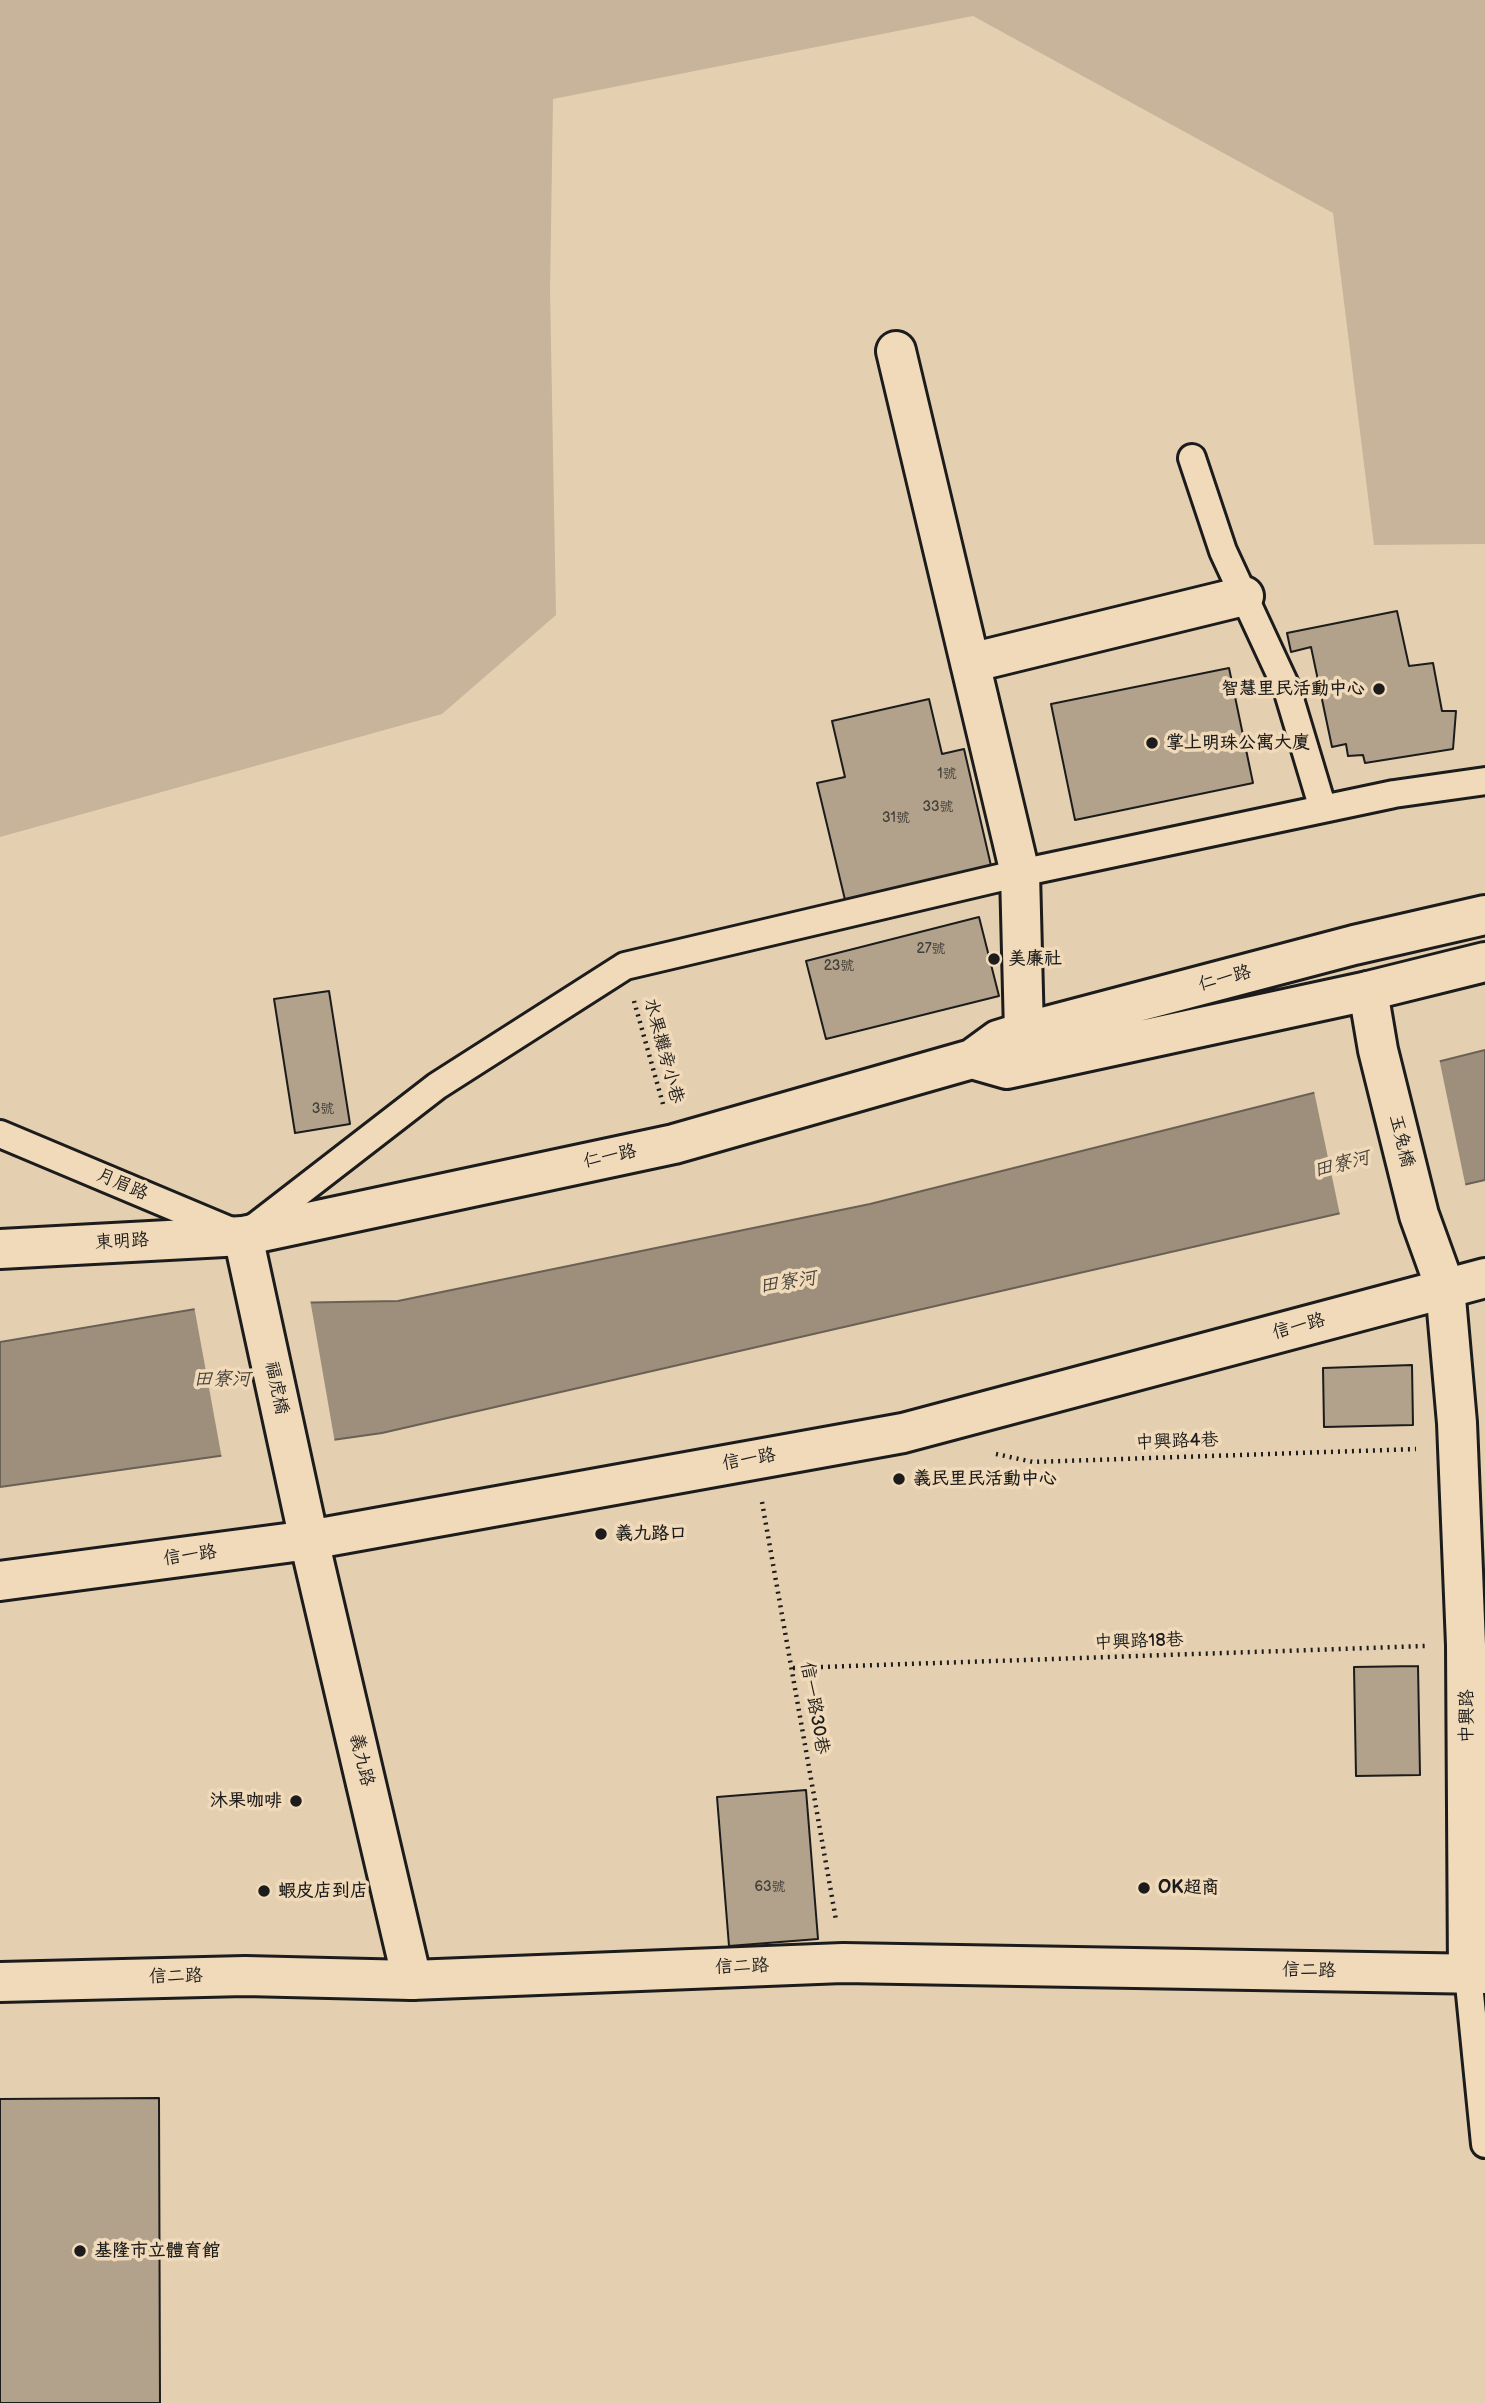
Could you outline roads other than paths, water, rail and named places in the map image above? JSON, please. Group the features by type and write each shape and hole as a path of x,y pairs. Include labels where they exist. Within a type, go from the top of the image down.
{"street":[{"path":"896,351 1020,873 1026,1048"},
{"path":"970,663 1244,596"},
{"name":"仁一路","path":"1026,1048 1354,945 1485,915"},
{"name":"仁一路","path":"243,1236 674,1144 972,1059 998,1040 1026,1048 1368,990 1485,962"},
{"name":"玉兔橋","path":"1368,990 1378,1050 1419,1215 1445,1287"},
{"name":"東明路","path":"0,1249 243,1236"},
{"name":"福虎橋","path":"243,1236 309,1540"},
{"name":"信一路","path":"0,1581 309,1540 902,1433 1485,1278"},
{"name":"中興路","path":"1445,1287 1457,1448 1477,1974"},
{"name":"義九路","path":"309,1540 412,1980"},
{"name":"信二路","path":"0,1982 245,1976 412,1980 843,1963 1477,1974"}],"lane":[{"path":"1192,458 1223,551 1287,689 1323,809"},
{"path":"243,1236 437,1086 625,966 1020,873 1394,793 1485,781"},
{"name":"月眉路","path":"0,1134 243,1236"},
{"name":"中興路","path":"1477,1974 1485,2144"}],"water":[{"name":"田寮河","path":"1485,1050 1485,1180 382,1433 0,1487 0,1342 225,1304 398,1301 870,1204"}],"place":[{"name":"智慧里民活動中心","path":"1379,689"},
{"name":"掌上明珠公寓大廈","path":"1152,743"},
{"name":"美廉社","path":"994,959"},
{"name":"義民里民活動中心","path":"899,1479"},
{"name":"義九路口","path":"601,1534"},
{"name":"沐果咖啡","path":"296,1801"},
{"name":"OK超商","path":"1144,1888"},
{"name":"蝦皮店到店","path":"264,1891"},
{"name":"基隆市立體育館","path":"80,2251"}]}
